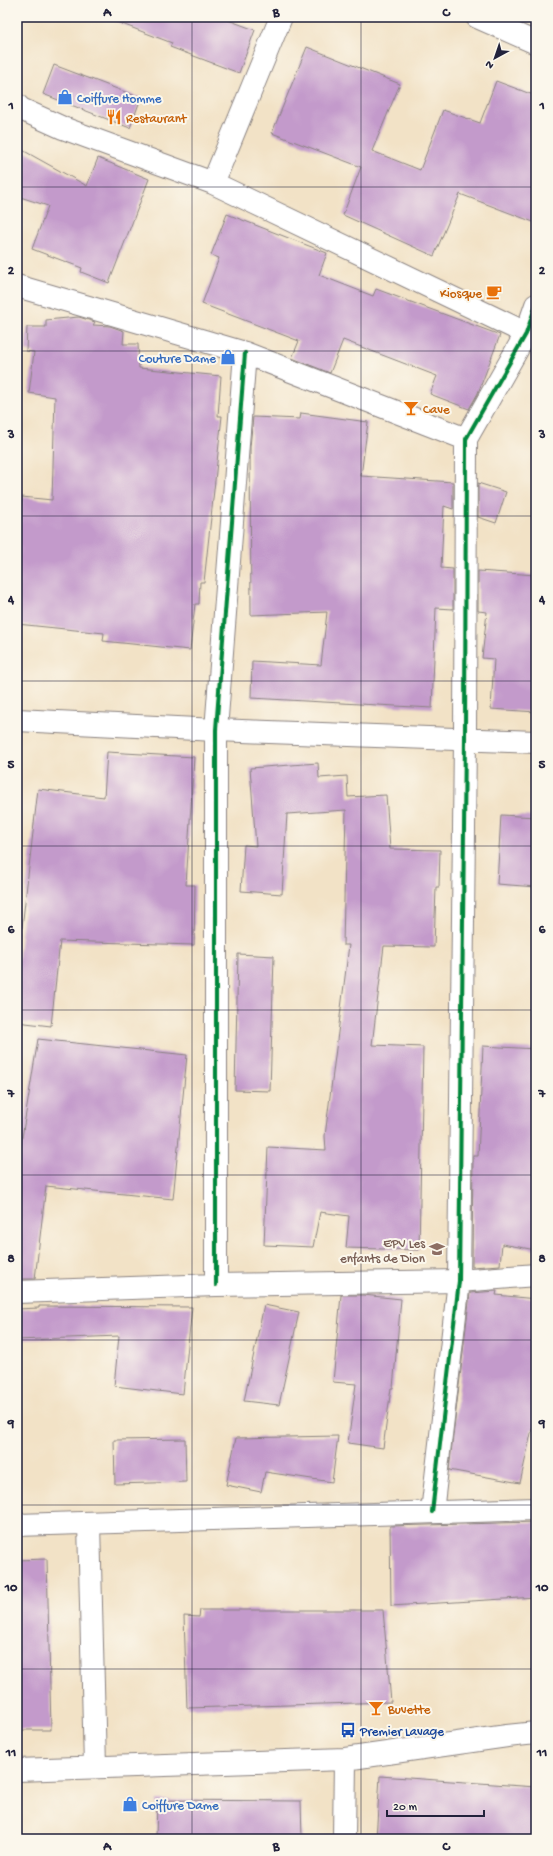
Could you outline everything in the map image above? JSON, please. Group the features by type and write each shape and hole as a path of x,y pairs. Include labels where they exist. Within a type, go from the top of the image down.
{"street":[{"path":"213,184 281,17"},
{"path":"477,17 536,43"},
{"path":"17,105 21,109 63,128 213,184 531,336"},
{"path":"17,286 245,353 466,440"},
{"path":"432,1512 459,1281 465,739 466,440 531,336 536,305"},
{"path":"216,1285 216,730 245,353"},
{"path":"17,720 216,730 536,742"},
{"path":"17,1292 216,1285 459,1281 536,1275"},
{"path":"17,1525 536,1508"},
{"path":"89,1523 95,1767"},
{"path":"17,1770 345,1759 507,1736 536,1734"},
{"path":"344,1839 345,1759"}],"building":[{"path":"110,17 220,17 255,30 239,73 170,47 172,43 109,19"},
{"path":"307,47 400,84 372,151 420,170 443,110 480,123 496,81 536,96 536,223 460,194 434,256 343,215 361,167 272,133"},
{"path":"54,65 141,98 130,128 43,94"},
{"path":"17,147 87,186 98,158 149,179 109,283 81,272 82,268 32,249 48,206 17,196"},
{"path":"227,214 327,253 319,275 373,296 376,289 500,335 478,393 469,409 430,394 437,376 343,340 330,373 292,358 299,341 202,304 219,258 211,255"},
{"path":"79,317 95,322 93,325 110,326 124,331 123,344 138,344 139,368 221,376 218,416 222,416 204,582 200,582 199,604 195,604 190,650 103,641 104,633 17,624 17,561 22,497 52,500 55,397 29,393 34,352 26,351 27,327 46,327 46,320"},
{"path":"301,413 368,422 361,476 453,482 453,509 444,506 441,568 453,569 453,609 436,608 432,708 251,698 252,661 321,665 327,612 251,615 250,447 253,417 300,419"},
{"path":"478,483 506,492 496,523 478,517"},
{"path":"478,571 536,575 536,712 491,709 494,659 482,658 487,612 478,611"},
{"path":"107,752 194,757 186,885 195,885 194,945 60,941 51,1026 17,1022 17,971 38,789 104,797"},
{"path":"318,763 319,778 347,776 348,797 386,795 390,849 440,850 439,887 436,887 434,947 384,946 372,1045 423,1047 419,1250 346,1248 349,1216 320,1212 313,1247 264,1245 268,1147 326,1150 325,1136 349,945 343,945 346,810 287,814 282,894 241,891 244,845 256,846 250,768"},
{"path":"501,815 536,817 536,887 497,884"},
{"path":"238,954 274,956 270,1091 235,1090"},
{"path":"38,1039 187,1055 173,1199 46,1186 35,1279 17,1279 17,1168"},
{"path":"483,1046 536,1049 536,1250 502,1244 500,1265 472,1267 473,1156 478,1156"},
{"path":"497,1291 496,1295 536,1299 536,1429 532,1429 520,1483 449,1470 470,1293"},
{"path":"341,1295 363,1295 401,1299 393,1388 391,1388 383,1448 348,1443 356,1384 333,1382"},
{"path":"264,1305 299,1312 279,1405 244,1401"},
{"path":"39,1306 192,1307 183,1394 114,1386 119,1336 17,1340 17,1309 39,1308"},
{"path":"338,1436 332,1482 265,1472 261,1492 226,1485 236,1438"},
{"path":"185,1439 186,1482 115,1484 114,1440"},
{"path":"536,1522 536,1597 391,1606 390,1526"},
{"path":"47,1559 51,1730 17,1730 17,1560"},
{"path":"200,1610 383,1610 391,1702 187,1708 184,1616 199,1617"},
{"path":"380,1776 536,1787 536,1839 376,1839"},
{"path":"157,1800 301,1801 302,1839 156,1839"}],"cycle path":[{"path":"432,1512 459,1281 465,739 466,439 526,334 536,305"},
{"path":"216,1285 216,730 245,353"}],"place":[{"name":"Coiffure Homme","path":"65,97"},
{"name":"Restaurant","path":"114,117"},
{"name":"Kiosque","path":"494,292"},
{"name":"Couture Dame","path":"228,357"},
{"name":"Cave","path":"411,408"},
{"name":"EPV Les enfants de Dion","path":"437,1249"},
{"name":"Buvette","path":"376,1708"},
{"name":"Premier Lavage","path":"348,1730"},
{"name":"Coiffure Dame","path":"130,1804"}]}
